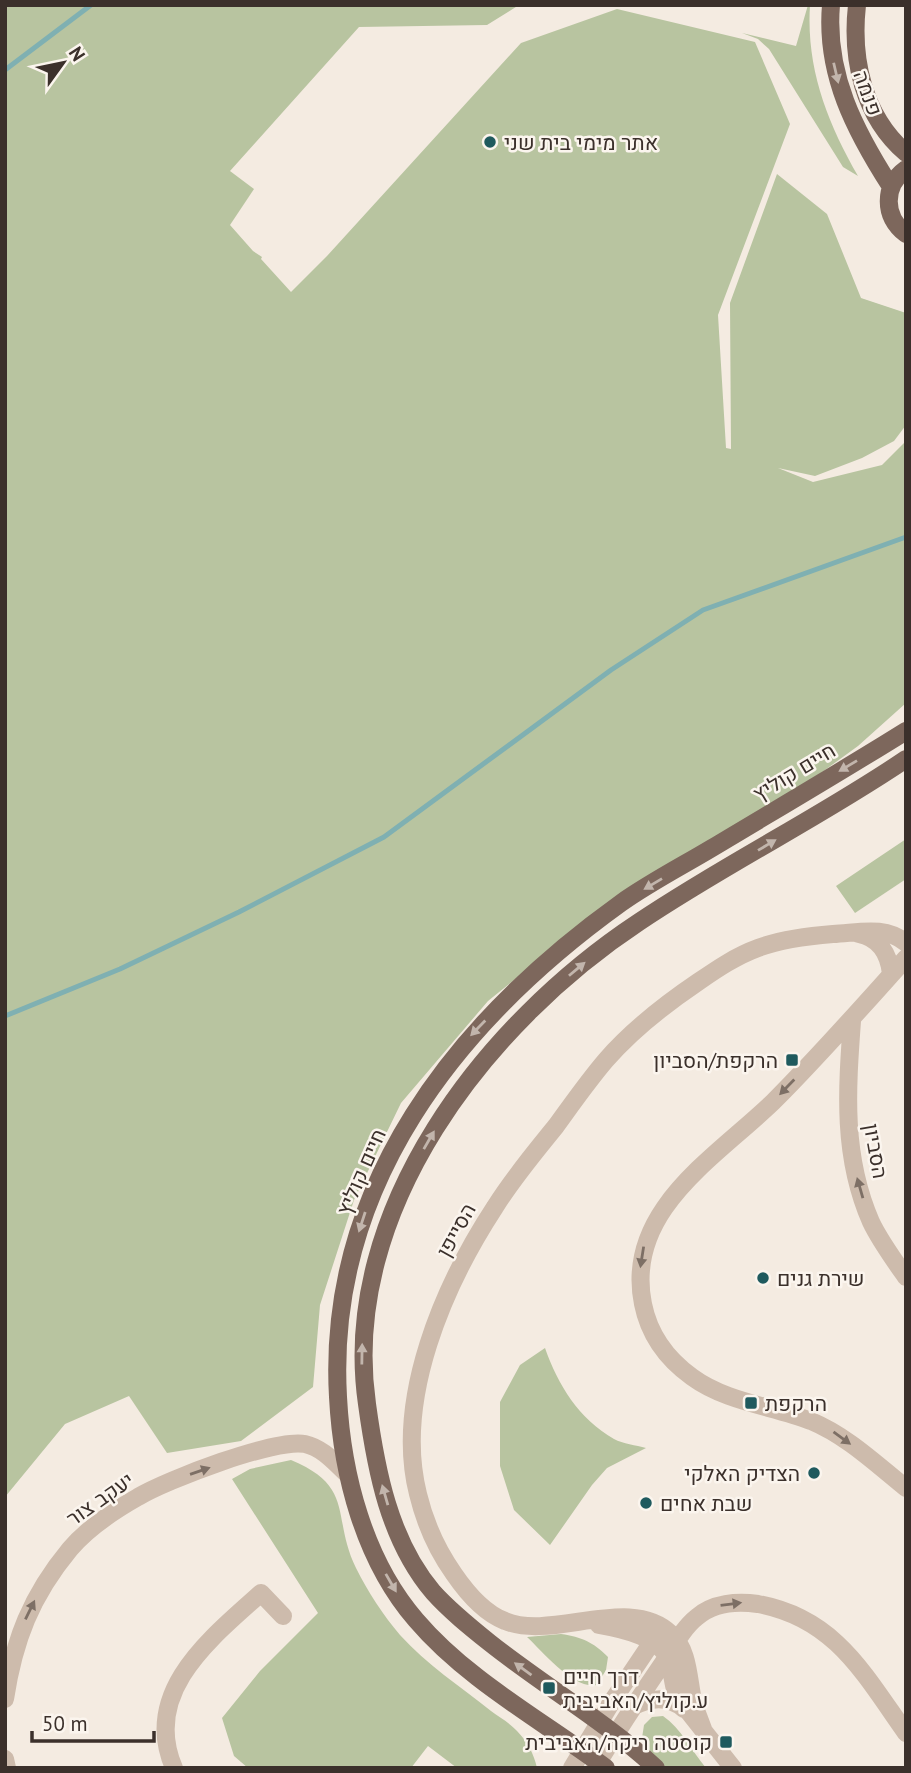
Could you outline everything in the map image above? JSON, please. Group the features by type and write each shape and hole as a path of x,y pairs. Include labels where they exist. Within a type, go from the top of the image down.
{"main road":[{"name":"פנמה","path":"831,5 832,53 843,97 865,146 891,187"},
{"name":"פנמה","path":"857,5 856,51 865,93 880,125 906,153"},
{"path":"906,169 897,177 888,199 889,211 895,223 906,234"},
{"name":"חיים קוליץ","path":"600,1766 582,1750 464,1666 438,1644 413,1617 380,1564 354,1500 340,1429 338,1330 344,1289 370,1197 407,1125 440,1075 472,1034 533,974 623,901 906,730"},
{"name":"חיים קוליץ","path":"656,1768 615,1734 517,1664 451,1610 418,1571 391,1516 379,1472 362,1371 363,1332 369,1294 394,1206 429,1138 491,1051 558,985 638,922 906,759"}],"street":[{"name":"הסייפן","path":"677,1641 665,1629 645,1621 612,1617 524,1626 505,1621 485,1609 465,1590 434,1542 422,1512 413,1465 414,1415 418,1385 434,1327 471,1247 512,1182 606,1060 648,1019 720,967 759,948 795,938 883,932 906,943"},
{"name":"הסייפן","path":"847,934 869,937 877,942 888,957 891,974"},
{"path":"906,958 852,1021 772,1102 681,1186 652,1226 640,1264 640,1289 652,1332 664,1350 691,1376 708,1387 807,1420 837,1434 906,1488"},
{"name":"הסביון","path":"852,1021 848,1137 861,1194 872,1224 906,1277"},
{"name":"יעקב צור","path":"5,1699 15,1646 28,1612 46,1581 72,1547 137,1497 166,1483 289,1443 318,1449 348,1475"},
{"path":"174,1768 164,1732 168,1705 184,1672 217,1632 261,1593 284,1616"},
{"path":"600,1766 615,1734 677,1641 698,1616 707,1610 733,1603 775,1607 820,1628 853,1660 906,1733"},
{"name":"הסייפן","path":"582,1622 621,1629 652,1642 667,1656"},
{"path":"572,1768 652,1642 666,1636 677,1641 684,1654 694,1705 703,1729"},
{"path":"667,1656 676,1693 689,1714"},
{"path":"632,1707 647,1700 662,1699 680,1705 703,1729 733,1768"},
{"path":"5,1759 7,1768"}],"green space":[{"path":"5,5 519,5 487,25 359,27 230,171 254,189 230,225 253,251 262,257 291,292 521,43 617,9 755,42 790,124 718,315 726,448 731,449 730,303 777,174 827,214 861,298 906,313 906,425 894,441 862,458 815,476 778,468 813,482 882,465 906,441 906,703 858,746 792,794 561,942 488,1001 401,1103 354,1200 320,1305 313,1387 241,1441 167,1453 129,1396 65,1424 5,1497"},
{"path":"808,5 811,51 821,94 837,135 858,176 843,167 769,49 758,39 742,33 796,46"},
{"path":"906,839 906,879 855,913 836,886"},
{"path":"545,1348 563,1388 590,1422 618,1441 646,1448 607,1468 550,1545 514,1510 500,1466 500,1402 520,1365"},
{"path":"291,1460 311,1470 325,1481 334,1493 356,1568 376,1603 394,1627 410,1646 432,1665 514,1728 530,1748 537,1768 457,1768 428,1746 411,1768 248,1768 234,1756 222,1718 260,1671 318,1613 232,1479 250,1469"},
{"path":"561,1634 587,1641 608,1657 606,1670 597,1685 588,1685 569,1676 527,1637"},
{"path":"663,1716 681,1733 706,1768 665,1768 647,1750 642,1738 644,1725 652,1717"}],"waterway":[{"path":"5,70 91,5"},
{"path":"5,1016 120,969 239,912 384,837 611,670 703,610 906,537"}],"place":[{"name":"אתר מימי בית שני","path":"490,142"},
{"name":"הרקפת/הסביון","path":"792,1060"},
{"name":"שירת גנים","path":"763,1278"},
{"name":"הרקפת","path":"751,1403"},
{"name":"הצדיק האלקי","path":"814,1473"},
{"name":"שבת אחים","path":"646,1503"},
{"name":"דרך חיים ע.קוליץ/האביבית","path":"549,1688"},
{"name":"קוסטה ריקה/האביבית","path":"726,1742"}]}
